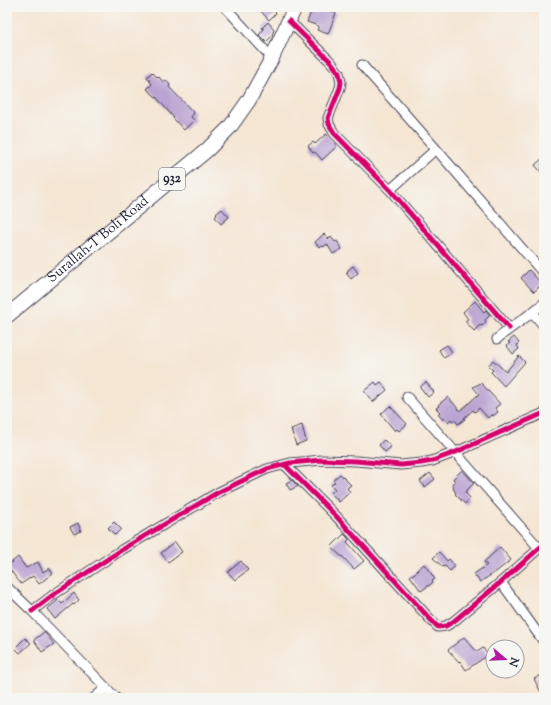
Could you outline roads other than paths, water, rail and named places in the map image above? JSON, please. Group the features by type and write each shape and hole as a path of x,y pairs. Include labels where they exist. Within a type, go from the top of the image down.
{"main road":[{"name":"Surallah-T'Boli Road","path":"7,316 207,150 230,127 250,100 272,58 292,11"}],"street":[{"path":"225,7 272,58"},
{"path":"292,11 340,73 340,88 328,118 330,128 390,190 510,328"},
{"path":"362,65 436,148 544,274"},
{"path":"390,190 436,148"},
{"path":"497,339 510,328 533,313 544,302"},
{"path":"533,313 544,326"},
{"path":"285,465 336,516 438,627 446,626 501,582 542,546 407,397"},
{"path":"32,611 53,595 122,549 217,493 267,469 290,463 322,460 356,461 389,465 410,465 432,461 544,413"},
{"path":"501,582 544,642"},
{"path":"7,587 116,698"},
{"path":"94,698 106,688"}]}
